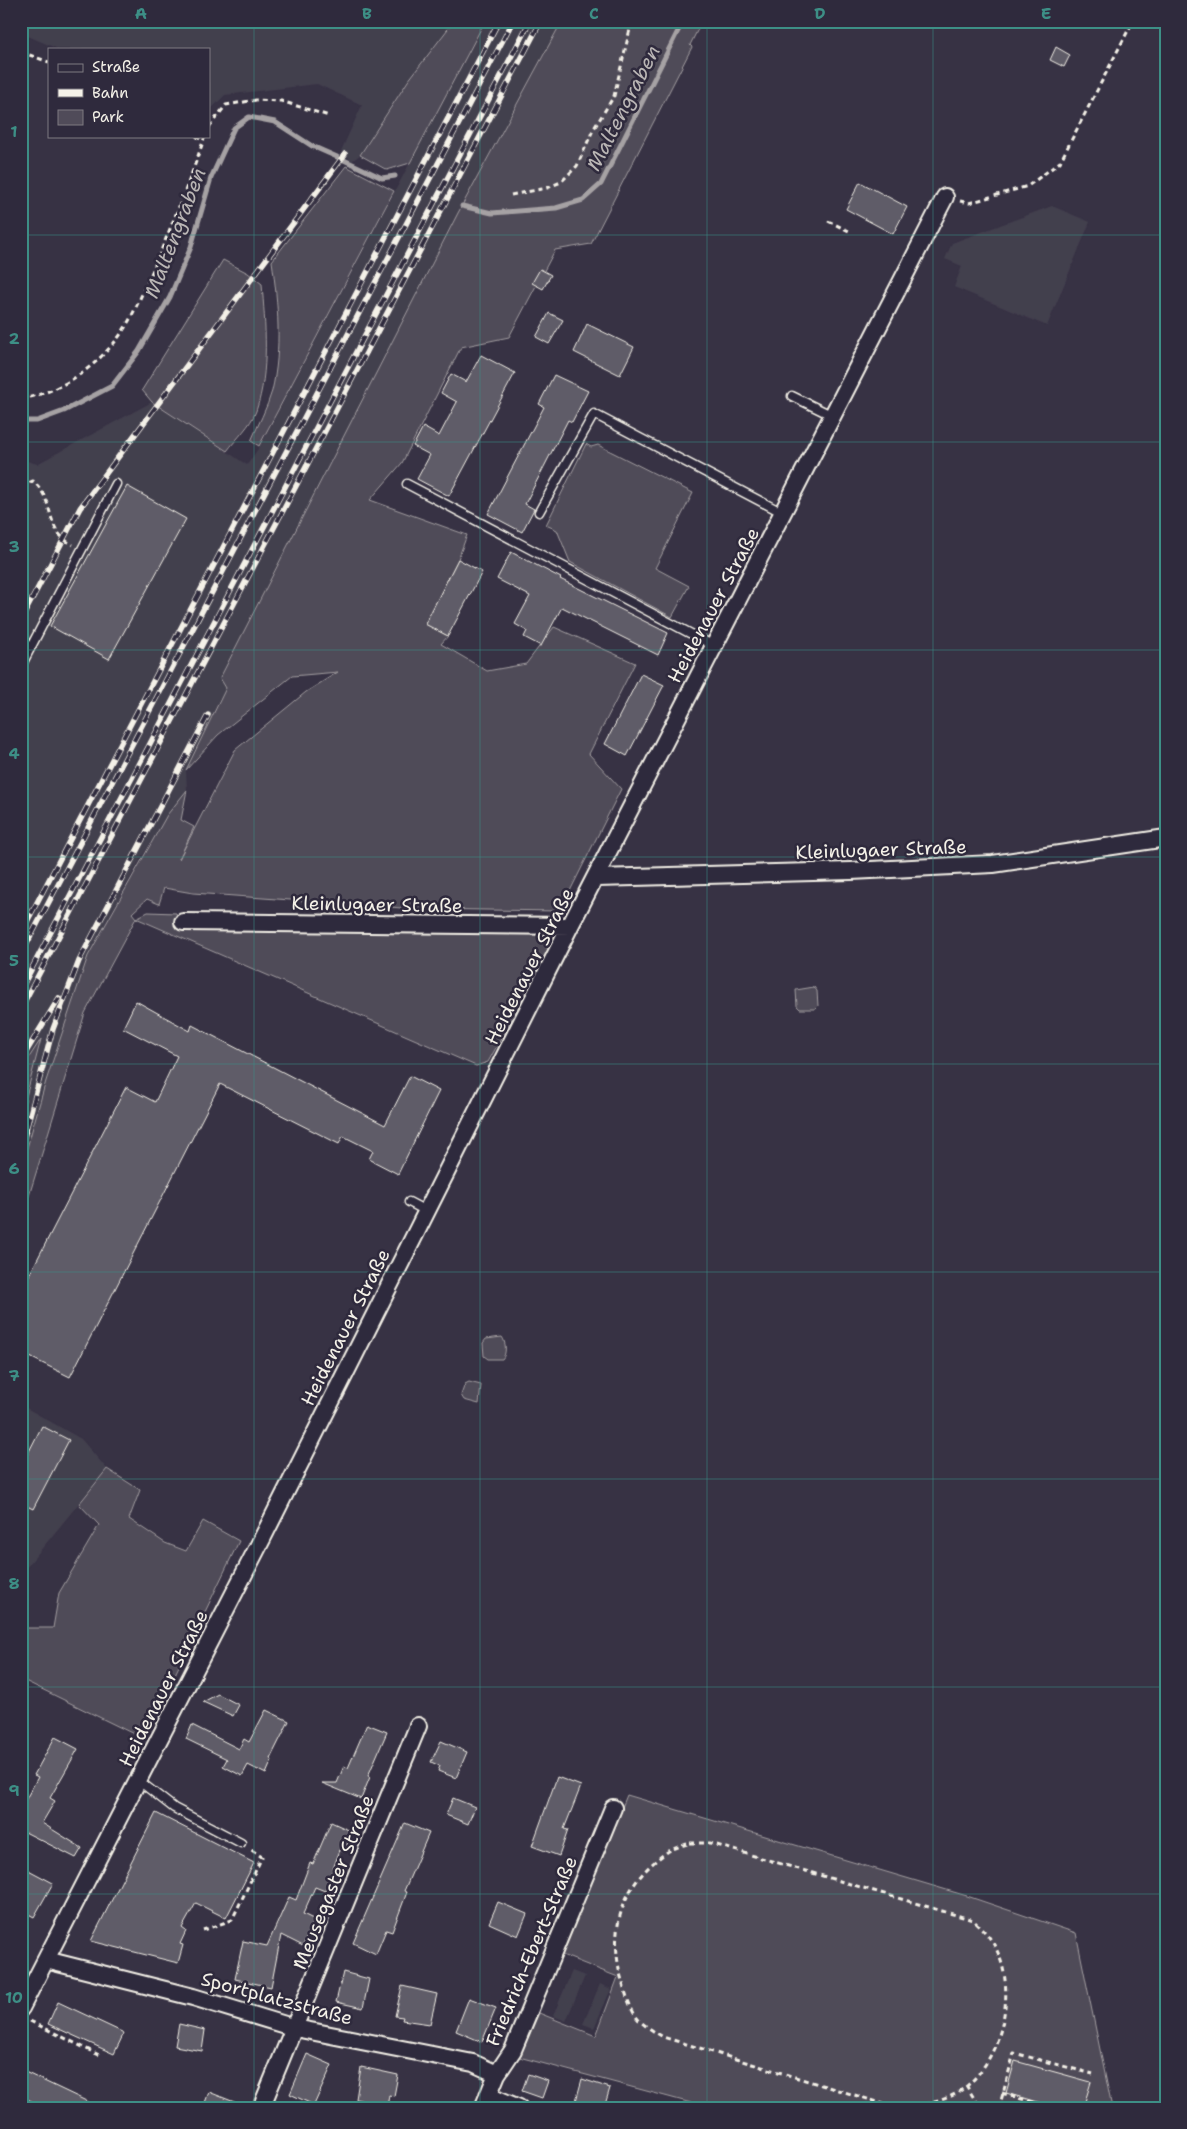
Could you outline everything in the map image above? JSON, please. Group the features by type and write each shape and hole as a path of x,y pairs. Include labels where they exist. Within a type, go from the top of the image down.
{"street":[{"name":"Heidenauer Straße","path":"21,2008 570,926 597,878 945,197"},
{"name":"Kleinlugaer Straße","path":"597,878 851,871 993,864 1166,838"},
{"name":"Kleinlugaer Straße","path":"183,922 570,926"},
{"name":"Meusegaster Straße","path":"261,2108 296,2028 418,1726"},
{"name":"Friedrich-Ebert-Straße","path":"485,2101 512,2050 613,1808"},
{"name":"Sportplatzstraße","path":"46,1960 193,1997 296,2028 473,2063 498,2074"},
{"path":"485,2101 519,2108"}],"lane":[{"path":"792,396 833,416"},
{"path":"539,512 594,414 784,514"},
{"path":"21,666 116,484"},
{"path":"407,484 714,646"},
{"path":"409,1202 426,1211"},
{"path":"138,1780 174,1808 241,1843"}],"path":[{"path":"511,195 547,188 561,182 577,166 593,130 614,96 630,29 634,21"},
{"path":"945,197 969,203 1028,186 1060,162 1134,21"},
{"path":"21,52 48,62"},
{"path":"210,127 226,105 256,100 281,101 329,116"},
{"path":"199,138 203,141"},
{"path":"21,399 43,395 66,384 93,364 115,342 140,299 186,193 204,138"},
{"path":"828,220 852,232"},
{"path":"21,486 33,481 42,489 55,531 67,542 82,549"},
{"path":"203,1930 232,1920 262,1857 241,1843"},
{"path":"690,1843 710,1843 973,1920 991,1940 1001,1964 1005,1996 1003,2026 991,2055 980,2073 966,2085 957,2093 923,2105 894,2107 663,2037 637,2019 616,1962 615,1941 619,1918 629,1892 646,1870 667,1852 690,1843"},
{"path":"21,2017 99,2055"},
{"path":"998,2108 1014,2052 1092,2074"},
{"path":"966,2085 980,2108"},
{"path":"1002,2093 1045,2106 1045,2108"},
{"path":"21,2103 32,2108"}],"shaded area":[{"path":"21,21 454,21 408,81 360,155 352,161 341,151 362,105 317,84 225,95 210,110 210,48 56,48 21,33"},
{"path":"485,21 562,21 458,213 220,678 226,688 186,770 187,790 142,856 88,956 46,1081 21,1175 21,459 37,464 152,402 247,465 260,446"},
{"path":"1052,206 1090,222 1047,326 954,287 962,266 945,259 952,243"},
{"path":"21,1405 81,1439 107,1469 21,1574"},
{"path":"572,1971 585,1976 566,2021 553,2016"},
{"path":"600,1984 611,1989 594,2028 583,2024"}],"green space":[{"path":"454,21 485,21 410,163 387,170 360,155 408,81"},
{"path":"562,21 702,21 690,45 692,47 591,244 555,250 509,337 461,347 402,463 370,500 467,535 458,559 425,624 448,636 441,644 487,671 526,664 554,627 635,663 589,754 621,789 560,911 416,909 193,893 164,888 159,904 147,899 132,913 136,918 85,1013 21,1222 21,1169 46,1081 88,956 167,815 187,790 181,820 194,827 179,859 235,750 306,692 338,672 292,676 218,735 186,770 226,688 220,678 458,213"},
{"path":"346,166 394,191 259,446 251,441 272,391 277,359 277,310 272,261"},
{"path":"223,260 248,273 262,284 265,331 265,364 256,411 247,427 227,451 152,402 142,390"},
{"path":"586,444 591,447 598,445 693,493 655,568 689,586 672,617 570,562 557,530 546,525"},
{"path":"148,912 176,913 182,928 543,932 549,936 551,949 488,1062 476,1066 136,918"},
{"path":"814,987 817,991 818,1006 815,1009 800,1009 797,1006 796,990"},
{"path":"41,1039 21,1116 21,1070"},
{"path":"502,1337 505,1354 502,1359 488,1359 484,1356 483,1343 486,1339"},
{"path":"469,1382 481,1385 479,1404 464,1400 461,1395 465,1384"},
{"path":"107,1469 140,1490 129,1519 165,1543 186,1551 203,1521 239,1541 144,1739 21,1679 21,1628 53,1628 59,1593 99,1525 79,1504"},
{"path":"627,1795 967,1896 1076,1933 1112,2108 710,2108 519,2057 539,2013 596,2036 618,1977 562,1955"}],"building":[{"path":"1056,47 1070,55 1064,67 1050,60"},
{"path":"860,182 907,207 893,234 846,209"},
{"path":"540,269 551,275 543,289 532,283"},
{"path":"549,313 563,320 549,344 536,337"},
{"path":"587,324 634,347 620,375 574,352"},
{"path":"481,355 515,373 449,496 417,479 430,455 413,446 423,427 439,436 457,402 441,393 451,374 466,382"},
{"path":"554,375 588,391 572,422 568,420 525,504 534,509 522,532 488,514 544,407 539,404"},
{"path":"127,486 186,519 109,659 50,626"},
{"path":"511,552 560,579 668,633 658,655 562,607 541,646 524,637 527,631 515,624 530,596 497,579"},
{"path":"458,559 482,572 448,636 425,624"},
{"path":"641,674 664,685 627,756 605,744"},
{"path":"136,1001 190,1031 192,1025 385,1125 410,1076 439,1091 398,1174 369,1159 373,1151 343,1136 339,1144 220,1084 70,1377 22,1353 27,1341 21,1338 21,1291 126,1087 155,1102 177,1056 123,1028"},
{"path":"42,1426 69,1440 33,1509 21,1503 21,1467"},
{"path":"218,1694 239,1705 233,1716 203,1702"},
{"path":"266,1710 289,1721 270,1759 272,1760 266,1774 248,1765 242,1776 223,1766 227,1759 186,1739 192,1725 239,1749 244,1739 249,1742"},
{"path":"367,1724 387,1732 368,1776 370,1777 361,1799 322,1783 337,1783 344,1766 348,1768"},
{"path":"55,1737 78,1749 50,1798 55,1801 42,1823 82,1848 76,1858 21,1830 21,1808 38,1777 34,1775"},
{"path":"441,1741 467,1752 456,1778 438,1771 440,1766 431,1762"},
{"path":"557,1777 581,1786 564,1829 568,1830 559,1856 532,1846"},
{"path":"453,1798 475,1807 468,1824 446,1815"},
{"path":"156,1813 254,1863 226,1918 196,1903 182,1928 186,1931 180,1944 183,1945 178,1963 91,1941"},
{"path":"331,1822 353,1832 344,1852 340,1850 325,1891 315,1887 303,1914 315,1920 303,1946 281,1935 271,1987 235,1979 243,1941 267,1946 289,1897 296,1900 310,1863 313,1864"},
{"path":"405,1823 429,1833 404,1891 407,1892 392,1932 386,1930 376,1954 353,1943"},
{"path":"21,1866 53,1883 34,1917 21,1910"},
{"path":"498,1902 527,1914 518,1936 489,1923"},
{"path":"343,1972 369,1979 363,2008 336,2002"},
{"path":"402,1986 437,1994 430,2024 402,2020 403,2017 395,2016"},
{"path":"469,1998 496,2008 482,2042 456,2031"},
{"path":"58,2002 124,2033 114,2054 48,2024"},
{"path":"179,2024 205,2030 202,2051 175,2046"},
{"path":"307,2054 332,2065 314,2105 290,2094"},
{"path":"1015,2061 1091,2082 1083,2108 1058,2108 1006,2093"},
{"path":"361,2067 398,2075 394,2096 389,2095 387,2107 356,2099"},
{"path":"25,2072 101,2108 46,2108 21,2096 21,2079"},
{"path":"528,2074 548,2081 542,2098 522,2091"},
{"path":"582,2079 610,2088 604,2108 574,2108"},
{"path":"209,2092 247,2107 203,2108"}],"waterway":[{"name":"Maltengraben","path":"462,206 492,213 556,208 583,200 601,184 683,21"},
{"name":"Maltengraben","path":"21,421 37,421 64,411 112,386 139,351 170,297 191,247 211,178 234,128 249,117 275,122 312,146 337,157"},
{"name":"Maltengraben","path":"344,160 382,178 395,176"}],"railway":[{"path":"21,933 499,21"},
{"path":"21,955 513,21"},
{"path":"21,989 530,21"},
{"path":"21,1008 541,21"},
{"path":"21,620 80,508 345,154"},
{"path":"21,1148 53,1029 79,961 208,715"},
{"path":"21,1060 59,998"}]}
